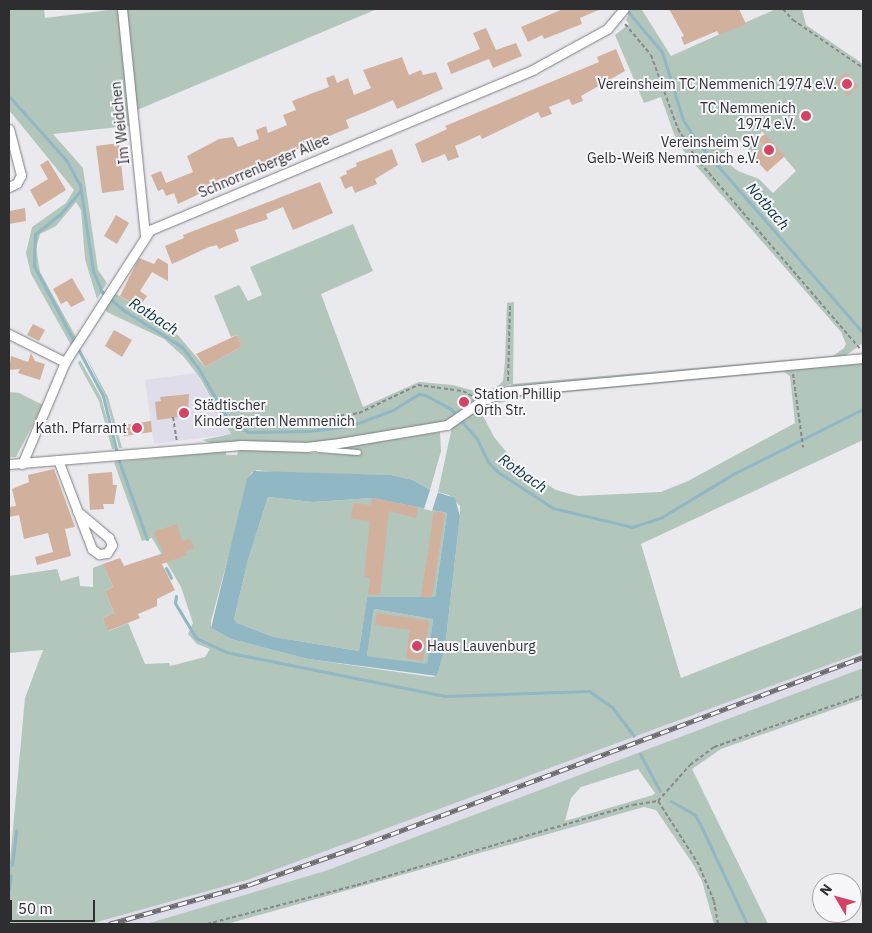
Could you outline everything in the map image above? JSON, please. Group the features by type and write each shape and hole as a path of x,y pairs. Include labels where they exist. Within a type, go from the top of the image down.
{"street":[{"name":"Im Weidchen","path":"122,9 145,235"},
{"name":"Schnorrenberger Allee","path":"22,464 64,362 145,235 157,227 534,68 607,29 623,10"},
{"path":"9,129 21,175 17,183 9,187"},
{"path":"9,334 64,362"},
{"path":"9,464 241,444 292,447 356,441 452,423 477,404 508,391 863,357"},
{"path":"58,460 77,511 93,551 107,553 112,545 109,538 77,511"}],"lane":[{"path":"292,447 358,452"}],"path":[{"path":"783,9 793,20 863,68"},
{"path":"627,26 651,55 678,129 696,158 863,357"},
{"path":"508,391 510,304"},
{"path":"792,364 800,436 803,447"},
{"path":"289,423 359,413 418,385 463,391 470,395 477,404"},
{"path":"173,417 177,441"},
{"path":"207,924 357,885 632,805 658,801 690,765 714,747 863,694"},
{"path":"658,801 699,865 714,901 718,924"}],"shaded area":[{"name":"Städtischer Kindergarten Nemmenich","path":"196,373 231,434 154,444 145,380"},
{"path":"863,652 863,668 325,871 146,924 90,924 247,880"}],"green space":[{"path":"9,9 44,9 45,18 117,9 377,9 137,110 138,125 53,134 83,168 98,270 107,283 97,299 85,259 81,210 76,202 56,226 40,234 36,249 40,272 76,337 71,345 31,274 26,253 32,227 66,203 74,190 9,110"},
{"path":"631,9 642,10 671,56 776,9 802,9 806,25 863,64 863,346 861,344 844,357 515,387 510,384 484,394 446,421 322,442 210,443 202,440 231,434 200,378 184,357 164,339 107,312 104,307 113,292 171,327 205,367 242,346 237,335 231,337 214,296 239,285 248,301 262,295 250,267 353,224 373,271 321,294 363,407 419,382 453,385 482,393 498,386 503,381 507,303 514,302 513,384 833,356 844,348 846,344 841,332 685,153 674,134 661,97 644,103 615,35 629,24 626,20","holes":["762,131 796,171 773,193 759,179 738,171 720,157 740,140 754,155 764,146 758,139"]},
{"path":"84,353 108,397 122,448 119,448 105,396"},
{"path":"80,360 101,397 115,449 112,449 99,401 78,363"},
{"path":"863,363 863,440 641,544 681,678 863,607 863,652 247,880 90,924 9,924 9,872 25,698 43,650 9,653 9,576 57,569 61,581 79,576 80,586 93,587 93,568 103,564 113,587 105,591 114,613 103,618 109,631 128,623 145,664 169,663 170,666 205,657 210,649 197,644 188,634 193,623 181,587 152,538 142,541 114,462 226,451 226,455 237,455 239,449 358,455 358,451 344,447 440,432 441,451 430,490 413,480 391,475 281,473 257,470 251,473 211,621 211,628 231,639 308,659 432,677 437,676 445,648 460,516 460,506 449,495 438,492 452,427 486,404 513,395","holes":["784,372 790,376 795,423 688,481 661,492 578,496 556,490 519,467 494,437 481,412 495,404 525,396"]},
{"path":"9,392 19,393 43,405 16,457 9,457"},
{"path":"268,497 313,502 372,498 447,513 435,597 367,597 359,651 274,637 237,623 234,619 248,560"},
{"path":"374,609 433,619 427,665 367,656"},
{"path":"863,668 863,699 721,749 692,769 768,924 714,924 702,881 693,864 656,810 644,807 227,924 146,924 325,871","holes":["638,769 655,793 653,795 565,821 571,798 581,787"]}],"water":[{"path":"254,471 391,475 413,480 430,490 455,498 460,516 445,648 437,676 308,659 231,639 211,628 247,479","holes":["268,497 313,502 372,498 447,513 435,597 367,597 359,651 274,637 237,623 234,619 248,560","374,609 433,619 427,664 367,656"]}],"pier":[{"path":"430,490 438,492 432,511 424,509"}],"building":[{"path":"563,9 601,9 580,18 582,24 544,39 542,35 528,42 521,27"},
{"path":"669,9 739,9 746,24 719,35 717,31 684,45 681,37 684,36"},
{"path":"486,28 496,50 516,43 522,56 493,68 489,59 451,74 447,63 480,49 473,33"},
{"path":"616,49 625,71 581,96 583,101 572,105 569,99 549,107 552,114 541,118 538,112 482,139 480,135 455,146 459,157 448,161 445,154 422,163 415,144 447,129 445,126 599,62 597,57"},
{"path":"402,57 409,75 421,70 423,75 436,72 443,89 397,109 393,100 346,120 349,128 273,159 178,204 174,193 166,196 163,189 158,191 151,175 161,171 166,183 193,172 187,156 219,139 233,137 238,147 259,139 256,130 266,126 268,133 287,125 283,115 296,110 292,101 329,87 326,78 334,75 337,83 348,78 354,95 371,88 363,70"},
{"name":"Vereinsheim TC Nemmenich 1974 e.V.","path":"846,72 858,86 848,96 836,82"},
{"name":"Vereinsheim SV Gelb-Weiß Nemmenich e.V.","path":"765,134 785,156 767,172 752,156 764,146 758,139"},
{"path":"119,143 124,190 102,193 96,146"},
{"path":"392,149 398,165 375,179 377,184 355,193 352,186 345,189 340,177 347,174 346,171 357,166 356,163"},
{"path":"48,160 66,190 39,207 30,190 48,179 40,165"},
{"path":"320,182 333,213 293,230 283,207 266,214 268,219 235,230 239,241 219,249 217,245 209,247 172,264 165,246 184,238 183,235"},
{"path":"25,208 26,221 9,224 9,211"},
{"path":"116,215 129,223 117,244 104,236"},
{"path":"139,258 154,264 158,258 168,264 168,281 152,272 140,291 147,296 139,307 120,296"},
{"path":"72,278 85,300 71,307 67,301 61,304 53,289"},
{"path":"33,324 45,330 39,341 27,335"},
{"path":"114,330 132,340 122,357 105,346"},
{"path":"237,335 242,346 205,367 196,354"},
{"path":"31,353 35,361 45,364 40,380 18,373 20,369 9,370 11,356 28,362"},
{"path":"189,394 188,416 157,420 155,402 161,401 160,397"},
{"name":"Kath. Pfarramt","path":"151,421 152,432 124,436 123,425"},
{"path":"54,469 75,527 65,529 71,556 37,565 35,557 53,552 48,533 24,539 19,515 9,517 9,507 16,506 12,489 29,482 28,475"},
{"path":"112,472 113,485 117,485 114,504 103,504 104,509 90,510 88,474"},
{"path":"372,498 418,507 416,518 389,511 380,595 368,594 370,578 364,577 370,521 351,519 353,503 371,505"},
{"path":"434,511 445,513 431,598 421,597"},
{"path":"177,524 182,541 190,539 194,548 186,551 187,555 162,564 175,590 157,599 157,606 138,614 140,618 108,631 103,618 114,613 105,591 113,587 103,564 120,558 124,566 164,553 153,532"},
{"name":"Haus Lauvenburg","path":"377,613 429,621 423,661 406,658 410,630 375,625"}],"waterway":[{"name":"Notbach","path":"626,9 662,52 683,120 698,143 863,333"},
{"name":"Rotbach","path":"9,96 66,160 80,185 93,271 102,292 125,311 182,347 197,366 227,418 248,432 309,431 350,426 393,410 419,394 425,395 451,409 477,439 488,462 498,472 553,508 632,527 662,517 735,473 863,409"},
{"path":"81,190 60,214 35,234 34,266 103,396 119,461 147,539"},
{"path":"166,568 171,578"},
{"path":"176,596 175,603 196,638 226,652 445,696 589,691 612,707 634,736"},
{"path":"640,754 660,791"},
{"path":"671,801 695,815 747,924"},
{"path":"12,865 16,830"},
{"path":"9,889 11,875"}],"railway":[{"path":"109,924 251,884 357,847 863,657"}],"place":[{"name":"Vereinsheim TC Nemmenich 1974 e.V.","path":"847,84"},
{"name":"TC Nemmenich 1974 e.V.","path":"806,116"},
{"name":"Vereinsheim SV Gelb-Weiß Nemmenich e.V.","path":"769,150"},
{"name":"Station Phillip Orth Str.","path":"464,402"},
{"name":"Städtischer Kindergarten Nemmenich","path":"184,413"},
{"name":"Kath. Pfarramt","path":"137,428"},
{"name":"Haus Lauvenburg","path":"417,646"}]}
